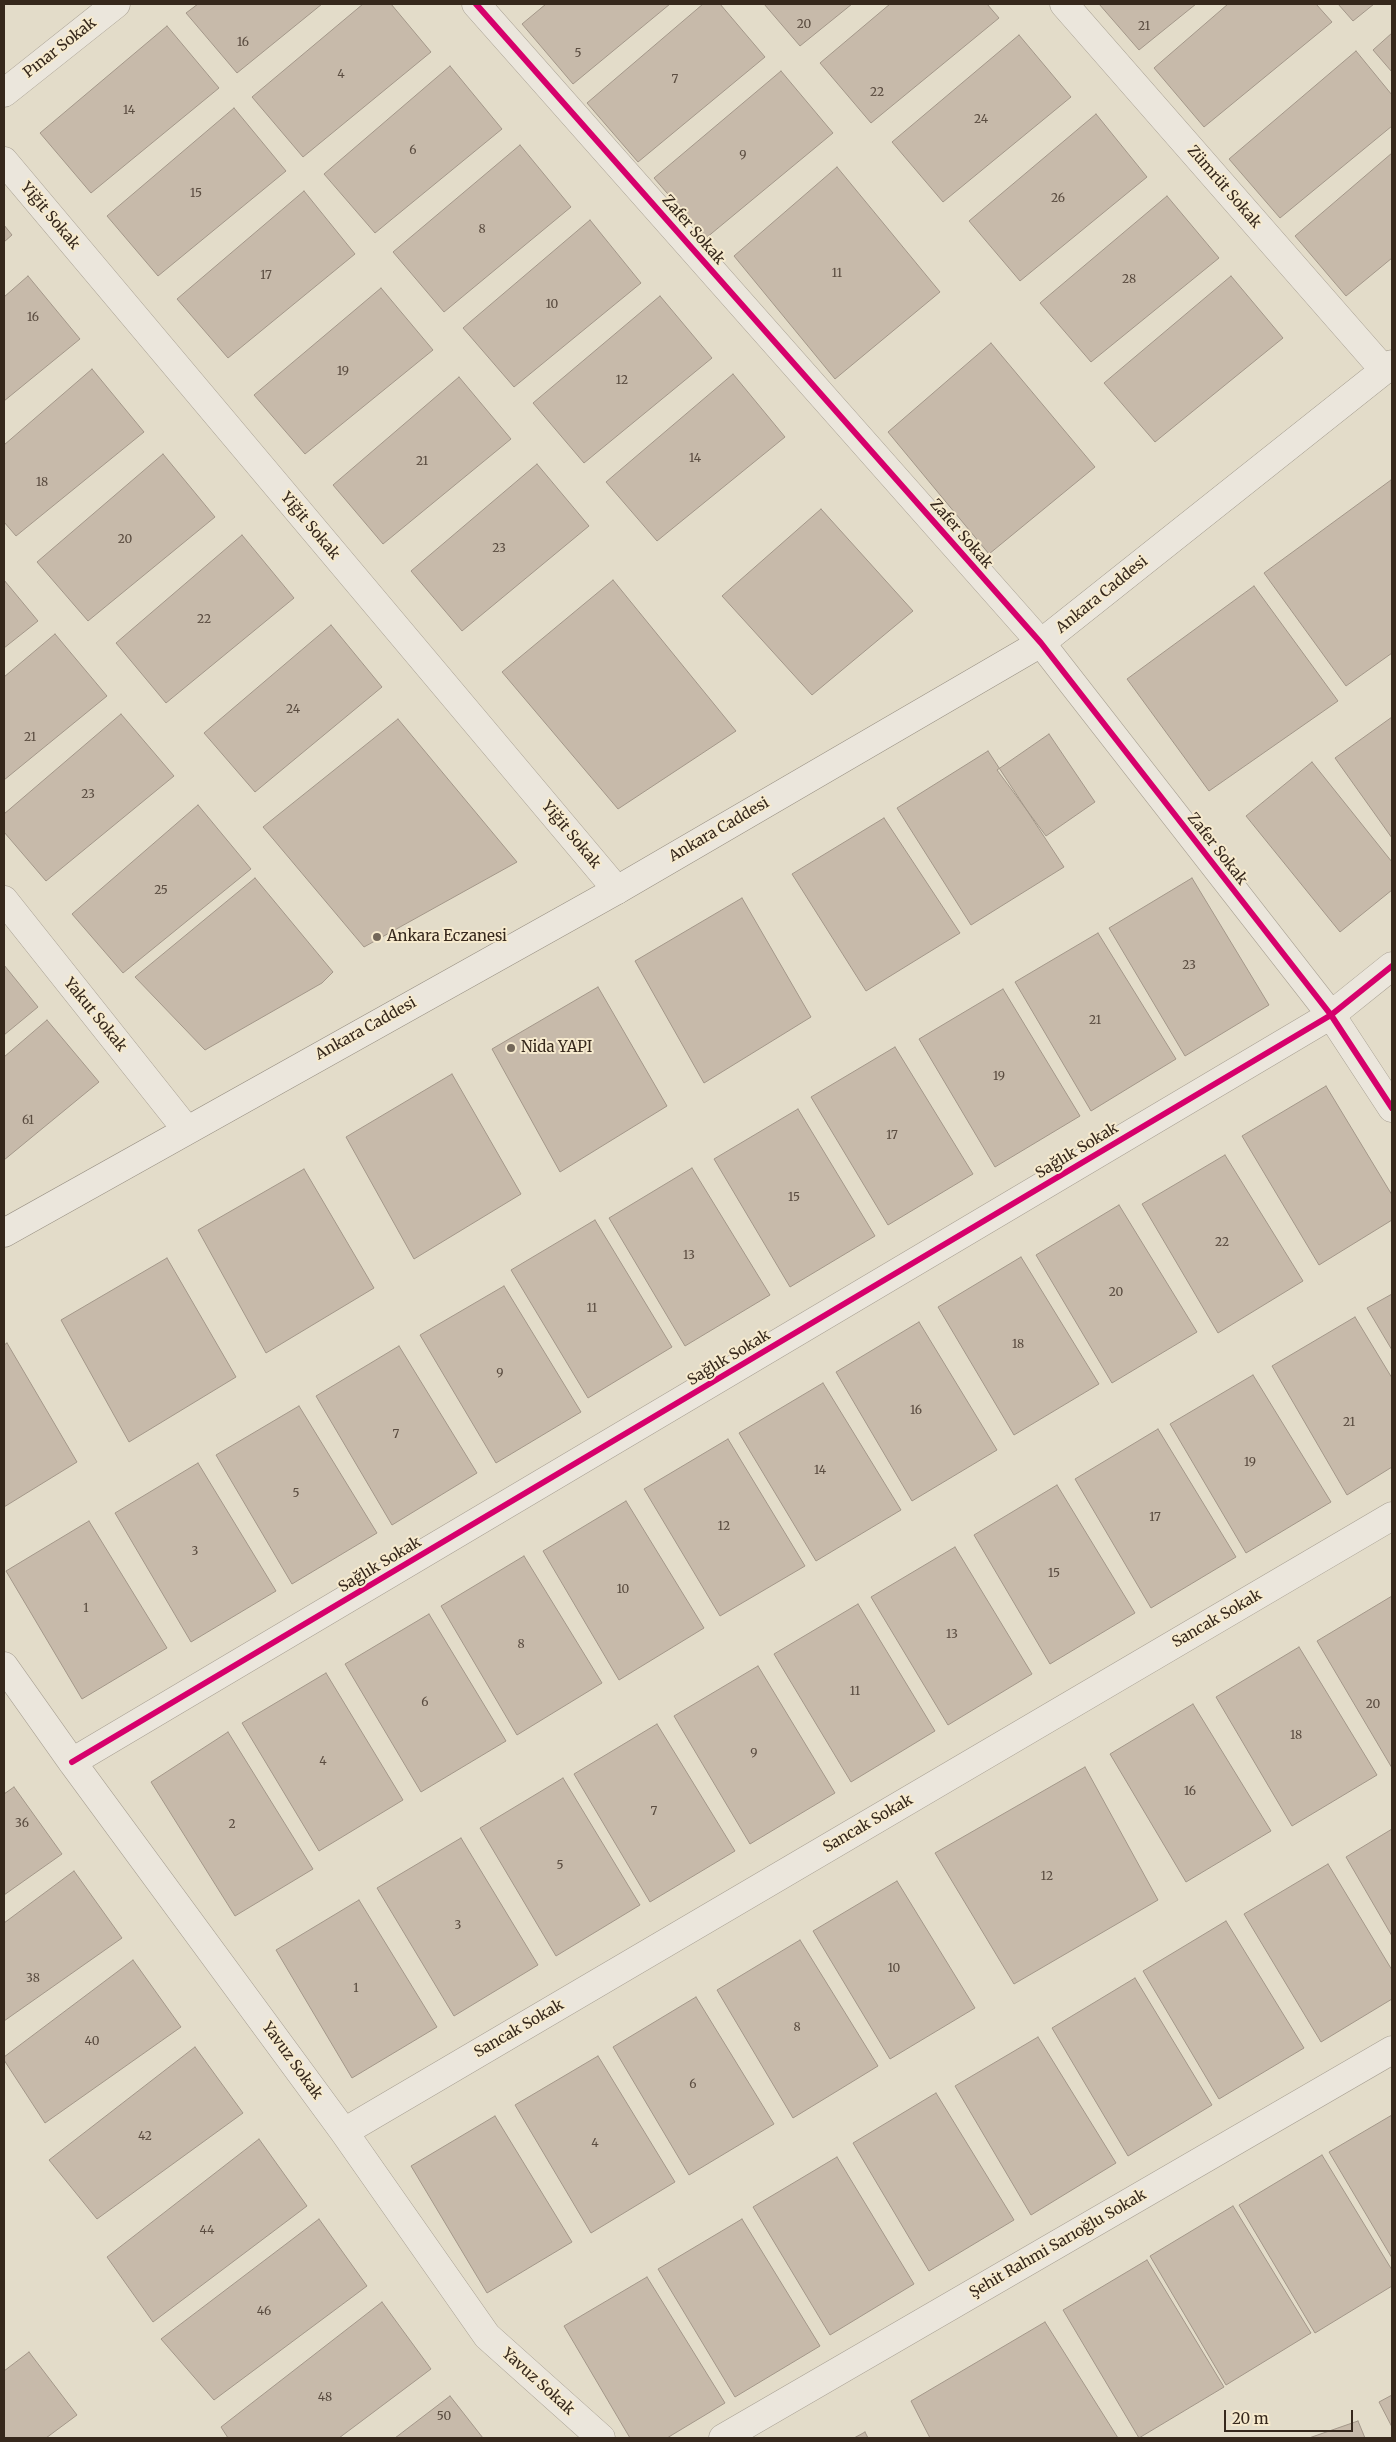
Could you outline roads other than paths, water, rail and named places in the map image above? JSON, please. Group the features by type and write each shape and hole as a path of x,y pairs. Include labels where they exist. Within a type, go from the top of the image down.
{"street":[{"name":"Pınar Sokak","path":"4,92 116,4"},
{"name":"Zafer Sokak","path":"476,4 1041,643 1331,1015 1392,1108"},
{"name":"Zümrüt Sokak","path":"1064,4 1388,367"},
{"name":"Yiğit Sokak","path":"4,161 617,890"},
{"name":"Ankara Caddesi","path":"4,1233 186,1129 617,890 1041,643 1388,367"},
{"name":"Yakut Sokak","path":"4,900 186,1129"},
{"name":"Sağlık Sokak","path":"72,1762 1331,1015 1392,966"},
{"name":"Sancak Sokak","path":"344,2132 1392,1516"},
{"name":"Yavuz Sokak","path":"4,1666 72,1762 344,2132 487,2336 602,2438"},
{"name":"Şehit Rahmi Sarıoğlu Sokak","path":"723,2438 1392,2050"}],"place":[{"name":"Ankara Eczanesi","path":"377,937"},
{"name":"Nida YAPI","path":"511,1048"}]}
